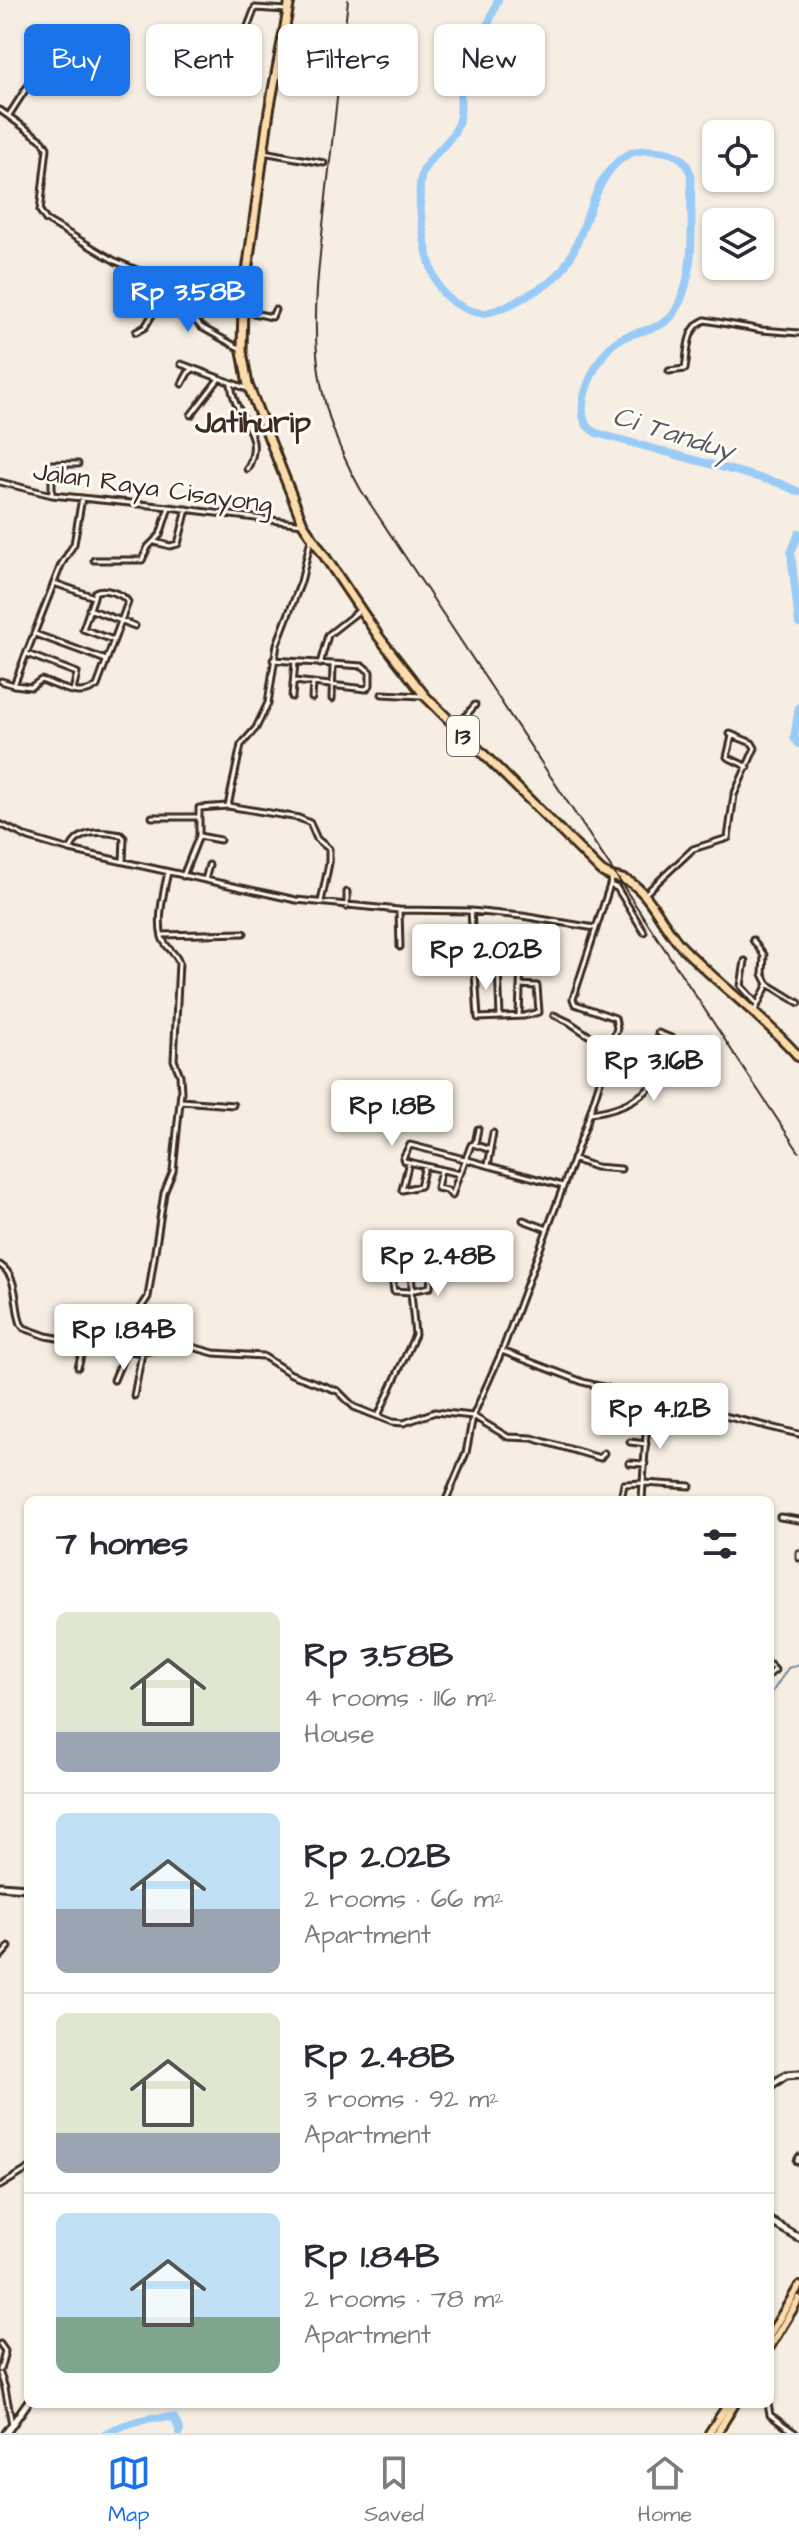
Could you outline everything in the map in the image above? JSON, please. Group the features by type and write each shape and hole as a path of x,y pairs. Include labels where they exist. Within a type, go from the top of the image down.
{"highway":[{"name":"13","path":"286,24 290,0"},
{"name":"13","path":"278,68 263,152 241,333 250,391 303,524 360,610 424,696 611,882 624,879 633,883 684,949 756,1008 799,1057"}],"main road":[{"path":"774,2327 799,2286"},
{"path":"774,2340 799,2299"},
{"path":"709,2433 725,2408"},
{"path":"717,2433 733,2408"}],"street":[{"path":"249,24 255,8 288,10"},
{"path":"9,115 24,92"},
{"path":"0,110 43,141 47,148 40,200 40,211 46,220 115,261 242,316 272,317 275,310"},
{"path":"263,152 324,163"},
{"path":"136,332 145,327 152,313 174,313 196,321 199,326 242,349"},
{"path":"669,371 685,369 691,331 705,320 799,333"},
{"path":"181,364 250,391"},
{"path":"182,384 193,369"},
{"path":"191,415 218,380"},
{"path":"231,384 235,403 255,441 254,457 247,469"},
{"path":"52,495 54,463 78,464"},
{"name":"Jalan Raya Cisayong","path":"0,483 52,495 303,524"},
{"path":"14,685 54,583 74,544 82,498"},
{"path":"94,560 140,560 162,530 169,507"},
{"path":"154,542 170,546 178,544 187,509"},
{"path":"228,806 241,745 256,728 268,703 273,660 301,582 311,539"},
{"path":"54,583 94,597"},
{"path":"1,681 31,687 41,680 72,692 94,689 114,641 127,608 126,599 99,589 83,629 114,641"},
{"path":"89,609 135,626"},
{"path":"320,664 328,635 360,610"},
{"path":"35,634 106,660"},
{"path":"27,654 78,674 72,692"},
{"path":"273,660 363,666 370,672 368,688 294,681"},
{"path":"292,697 295,662"},
{"path":"332,699 333,666"},
{"path":"312,698 313,683"},
{"path":"382,694 424,696"},
{"path":"456,728 475,705"},
{"path":"643,896 693,849 728,838 734,795 748,767 754,746 731,734 727,757 748,767"},
{"path":"183,876 199,836 200,806 228,806 299,818 310,823 317,839 329,849 321,903"},
{"path":"152,817 198,817"},
{"path":"0,824 29,838 70,850 321,903 399,910 471,911 595,928"},
{"path":"70,850 78,838 89,834 121,835 124,838 123,863"},
{"path":"199,836 220,840"},
{"path":"205,880 209,865"},
{"path":"114,1380 129,1326 148,1297 153,1277 164,1193 173,1171 181,1101 181,1080 174,1060 178,959 167,946 161,924 168,872"},
{"path":"448,1496 466,1453 473,1416 502,1351 590,1113 617,1028 615,1018 577,1005 573,999 611,882 644,932"},
{"path":"347,892 347,907"},
{"path":"399,910 400,947"},
{"path":"471,911 477,1016 519,1016 539,1012 538,987 520,985"},
{"path":"162,935 244,933"},
{"path":"753,940 764,955 763,974 768,984 799,1003"},
{"path":"500,1017 496,964 501,956 520,960 519,1016"},
{"path":"745,961 741,986 756,1008 768,984"},
{"path":"474,964 496,964"},
{"path":"554,1015 588,1035 613,1042"},
{"path":"590,1113 619,1108 655,1085 666,1070 676,1044 674,1039 658,1033"},
{"path":"181,1101 233,1105"},
{"path":"441,1170 437,1188 447,1190 452,1196 459,1174 468,1160 471,1145 475,1144 478,1129"},
{"path":"488,1165 493,1133"},
{"path":"475,1144 490,1149"},
{"path":"459,1174 403,1158 410,1145 563,1186"},
{"path":"573,1159 595,1167 621,1169"},
{"path":"409,1162 402,1190 420,1186 425,1166"},
{"path":"523,1220 547,1229"},
{"path":"390,1264 394,1291 430,1287 432,1268 438,1267 438,1260 449,1264"},
{"path":"378,1416 415,1335 410,1290 411,1262"},
{"path":"0,1265 11,1277 18,1316 24,1328 46,1336 142,1353 178,1343 214,1353 263,1356 291,1374 338,1391 354,1407 398,1423 412,1421 430,1412 473,1416 506,1436 532,1438 603,1455"},
{"path":"78,1367 85,1343"},
{"path":"502,1351 583,1382 799,1434"},
{"path":"134,1396 142,1353"},
{"path":"642,1496 653,1399"},
{"path":"630,1442 647,1444"},
{"path":"629,1463 645,1464"},
{"path":"622,1496 623,1485 690,1486"},
{"path":"780,1517 799,1520"},
{"path":"0,1886 24,1888"},
{"path":"0,1957 9,1947"},
{"path":"774,2083 786,2075 799,2074"},
{"path":"0,2186 24,2171"},
{"path":"0,2176 9,2179"},
{"path":"774,2223 799,2238"},
{"path":"0,2344 5,2351 0,2372 12,2424"},
{"path":"6,2433 24,2408"},
{"path":"769,2408 770,2415 795,2433"}],"waterway":[{"name":"Ci Tanduy","path":"498,0 489,22 464,62 456,129 427,164 421,178 424,238 438,285 452,301 478,313 497,310 525,297 560,272 571,256 601,183 625,156 658,151 680,157 691,175 690,261 683,294 671,317 657,326 624,337 602,356 586,391 583,404 586,424 596,433 779,483 799,492"},
{"name":"Ci Tanduy","path":"799,533 791,553 799,624"},
{"name":"Ci Tanduy","path":"799,707 794,738 799,744"},
{"path":"774,1689 788,1668 799,1664"},
{"path":"106,2433 139,2421 165,2417 174,2418 179,2433"}],"railway":[{"path":"348,0 316,306 320,378 341,451 361,490 799,1152"}],"district":[{"name":"Jatihurip","path":"253,422"}]}
